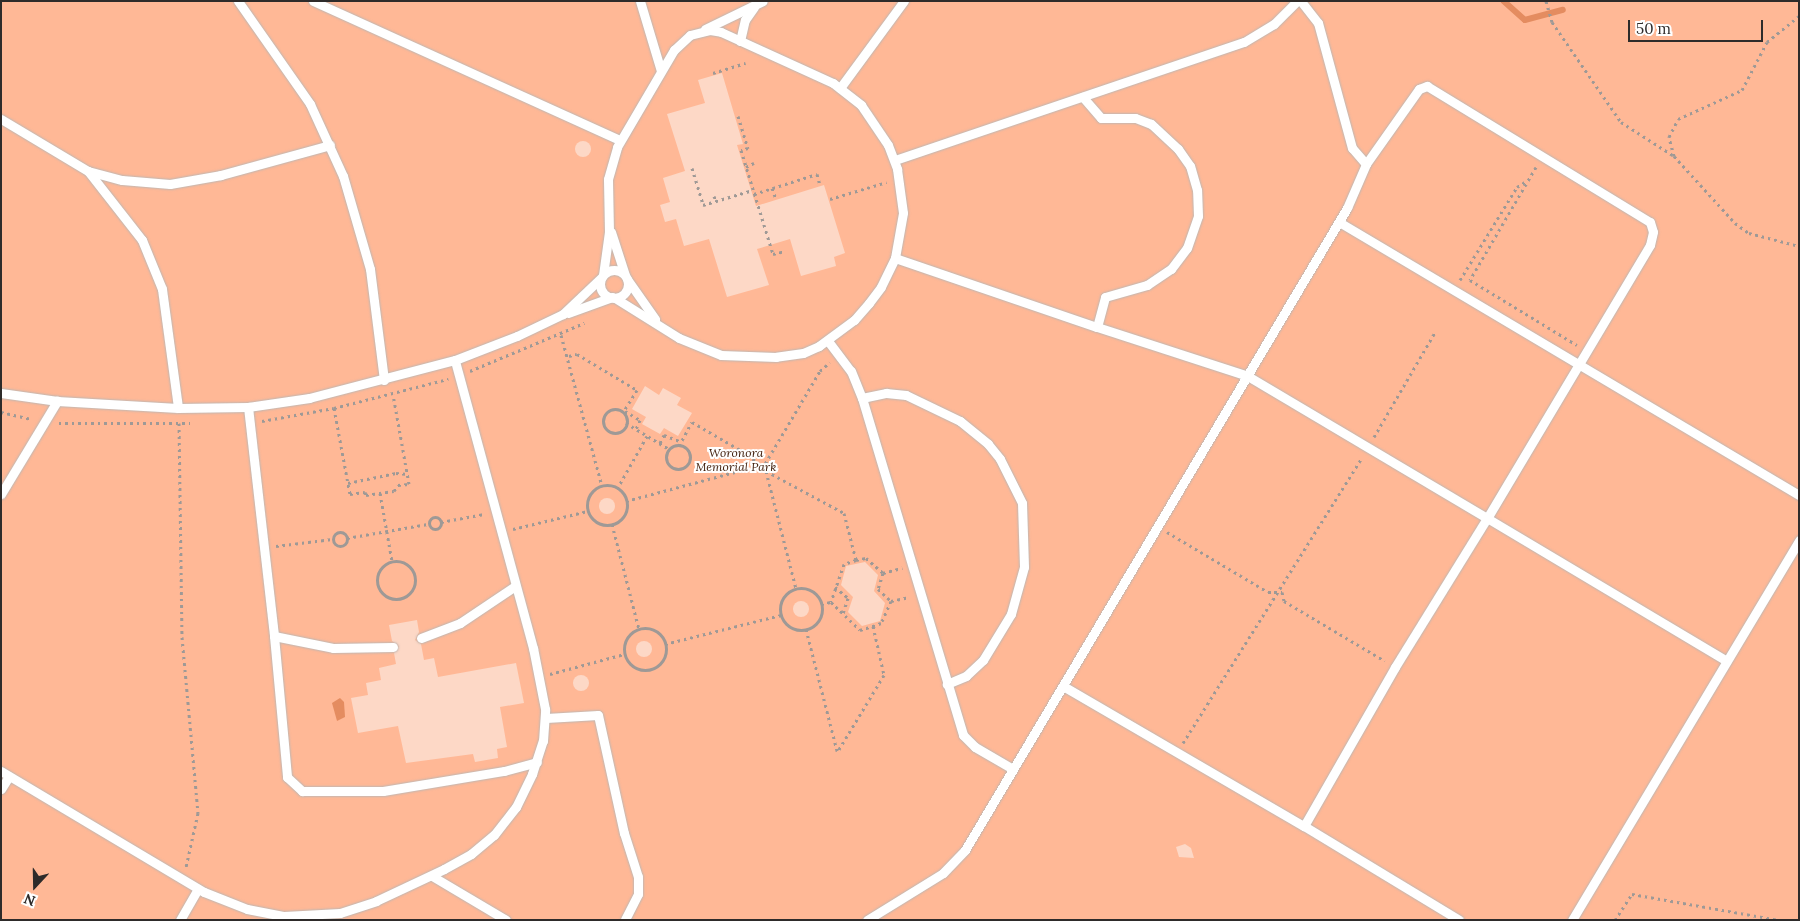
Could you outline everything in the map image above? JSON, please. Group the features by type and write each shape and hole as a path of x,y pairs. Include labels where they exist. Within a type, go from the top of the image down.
{"lane":[{"path":"238,1 310,104 330,145 365,244 384,380"},
{"path":"313,1 620,140"},
{"path":"640,1 661,71"},
{"path":"840,88 904,1"},
{"path":"894,160 1244,42 1274,24 1299,1 1318,23 1352,148 1366,164"},
{"path":"695,33 714,31 740,41 840,88 872,119 894,160 899,179 903,213 895,258 881,287 870,303 828,341 795,355 741,358 699,348 601,289 610,225 608,178 620,140 677,45 695,33 760,3"},
{"path":"740,41 745,20 760,3"},
{"path":"867,920 938,876 958,859 1064,686 1339,222 1366,164 1424,86 1543,154 1640,213 1653,229 1650,245 1487,518 1395,667 1304,826"},
{"path":"1083,97 1101,118 1140,119 1163,134 1190,166 1198,202 1192,235 1177,263 1153,283 1105,297 1096,327"},
{"path":"1,118 88,171 122,180 170,184 221,175 330,145"},
{"path":"88,171 134,228 154,262 166,310 178,408"},
{"path":"1339,222 1455,289 1799,495"},
{"path":"610,225 626,277 662,327"},
{"path":"895,258 1096,327 1248,376 1369,446 1727,661"},
{"path":"563,314 602,276 613,270 626,277"},
{"path":"1,393 57,401 178,408 248,407 309,398 455,360 563,314 625,292 626,277"},
{"path":"828,341 850,371 862,398 947,684 966,740 1013,769"},
{"path":"1,789 5,774 198,889 247,909 310,917 364,906 432,876 471,854 502,827 521,798 537,762 546,718 539,676 499,533 455,360"},
{"path":"862,398 886,393 906,395 960,421 988,444 1000,459 1022,503 1024,567 1011,614 983,660 966,676 947,684"},
{"path":"1,494 57,401"},
{"path":"248,407 274,636 287,777 302,791 383,792 504,771 537,762"},
{"path":"1572,920 1799,540"},
{"path":"421,638 460,624 515,586"},
{"path":"274,636 333,648 392,647"},
{"path":"1064,686 1304,826 1460,920"},
{"path":"546,718 598,714 624,833 638,877 638,894 626,920"},
{"path":"432,876 506,920"},
{"path":"180,920 198,889"}],"path":[{"path":"1546,1 1552,22 1621,122 1674,156 1742,228 1799,246"},
{"path":"1674,156 1668,138 1678,119 1742,90 1767,42 1799,16"},
{"path":"713,72 746,63"},
{"path":"738,116 748,148 741,150 773,254 784,251"},
{"path":"1543,154 1470,280 1586,350"},
{"path":"746,168 754,163"},
{"path":"692,168 703,205 772,188 817,174 820,185"},
{"path":"830,199 899,179"},
{"path":"1455,289 1517,187 1528,180"},
{"path":"772,188 776,199"},
{"path":"714,196 716,201"},
{"path":"1178,752 1369,446 1435,332"},
{"path":"561,335 569,356 602,486"},
{"path":"569,356 577,354 637,390 624,412 626,423 669,449"},
{"path":"626,501 762,468 820,370 839,356"},
{"path":"334,408 350,494 380,493 409,484 393,394"},
{"path":"178,408 182,637 198,813 183,880"},
{"path":"626,423 616,432 609,431 603,422 609,410 624,412 640,420 636,429"},
{"path":"669,449 680,444 692,422 754,458 754,463 762,468 844,513 856,560"},
{"path":"660,443 664,435 685,448 689,458 681,468 674,468 667,462 669,449"},
{"path":"617,489 647,436"},
{"path":"762,468 796,589"},
{"path":"348,483 362,481 361,478 408,474"},
{"path":"602,486 617,489 626,501 625,514 612,524 599,524 588,511 590,495 602,486"},
{"path":"380,493 392,561"},
{"path":"499,533 588,511"},
{"path":"428,524 435,529 441,522 494,513"},
{"path":"264,548 333,539 339,532 347,538 428,524 434,516 441,522"},
{"path":"612,524 639,629"},
{"path":"1158,527 1268,592 1280,591"},
{"path":"333,539 340,546 346,544 347,538"},
{"path":"831,602 844,564 866,558 883,573"},
{"path":"392,561 407,564 416,577 414,588 403,598 388,597 378,585 380,570 392,561"},
{"path":"883,573 911,565"},
{"path":"883,573 878,589 891,601"},
{"path":"836,587 848,598 843,613"},
{"path":"796,589 813,592 821,604 817,622 806,629 792,628 781,615 782,599 796,589"},
{"path":"1280,591 1284,601 1395,667"},
{"path":"891,601 920,595"},
{"path":"831,602 860,630 881,623 891,601"},
{"path":"821,604 831,602"},
{"path":"665,644 781,615"},
{"path":"806,629 838,752 884,675 873,626"},
{"path":"639,629 655,631 665,644 662,660 652,668 638,668 624,654 625,640 639,629"},
{"path":"539,676 624,654"},
{"path":"1614,920 1632,894 1779,920"}],"green space":[{"name":"Woronora Memorial Park","path":"1,1 1799,1 1799,920 1,920"}],"shaded area":[{"path":"340,698 344,702 345,717 337,721 332,703"}],"building":[{"path":"722,73 743,144 737,145 756,206 824,185 845,253 834,257 836,266 801,276 790,239 757,249 769,285 727,297 709,239 684,246 676,219 665,222 660,205 670,202 663,178 685,171 667,114 705,103 698,80"},
{"path":"583,141 591,149 583,157 575,149"},
{"path":"645,386 659,395 663,388 681,398 677,405 692,413 678,436 664,428 660,434 642,424 646,417 632,409"},
{"path":"607,498 615,506 607,514 599,506"},
{"path":"865,562 878,575 874,591 885,603 880,621 862,626 848,612 853,597 841,585 846,566"},
{"path":"801,601 809,609 801,617 793,609"},
{"path":"417,620 419,632 415,640 421,644 424,660 434,658 438,677 516,663 524,703 500,707 507,747 497,749 498,758 475,762 473,754 406,763 398,726 358,733 351,698 368,695 366,683 381,680 379,668 396,664 394,653 399,646 392,641 389,625"},
{"path":"644,641 652,649 644,657 636,649"},
{"path":"581,675 589,683 581,691 573,683"},
{"path":"1185,844 1191,848 1194,858 1179,857 1176,847"}],"waterway":[{"path":"1504,1 1525,20 1563,10"}]}
